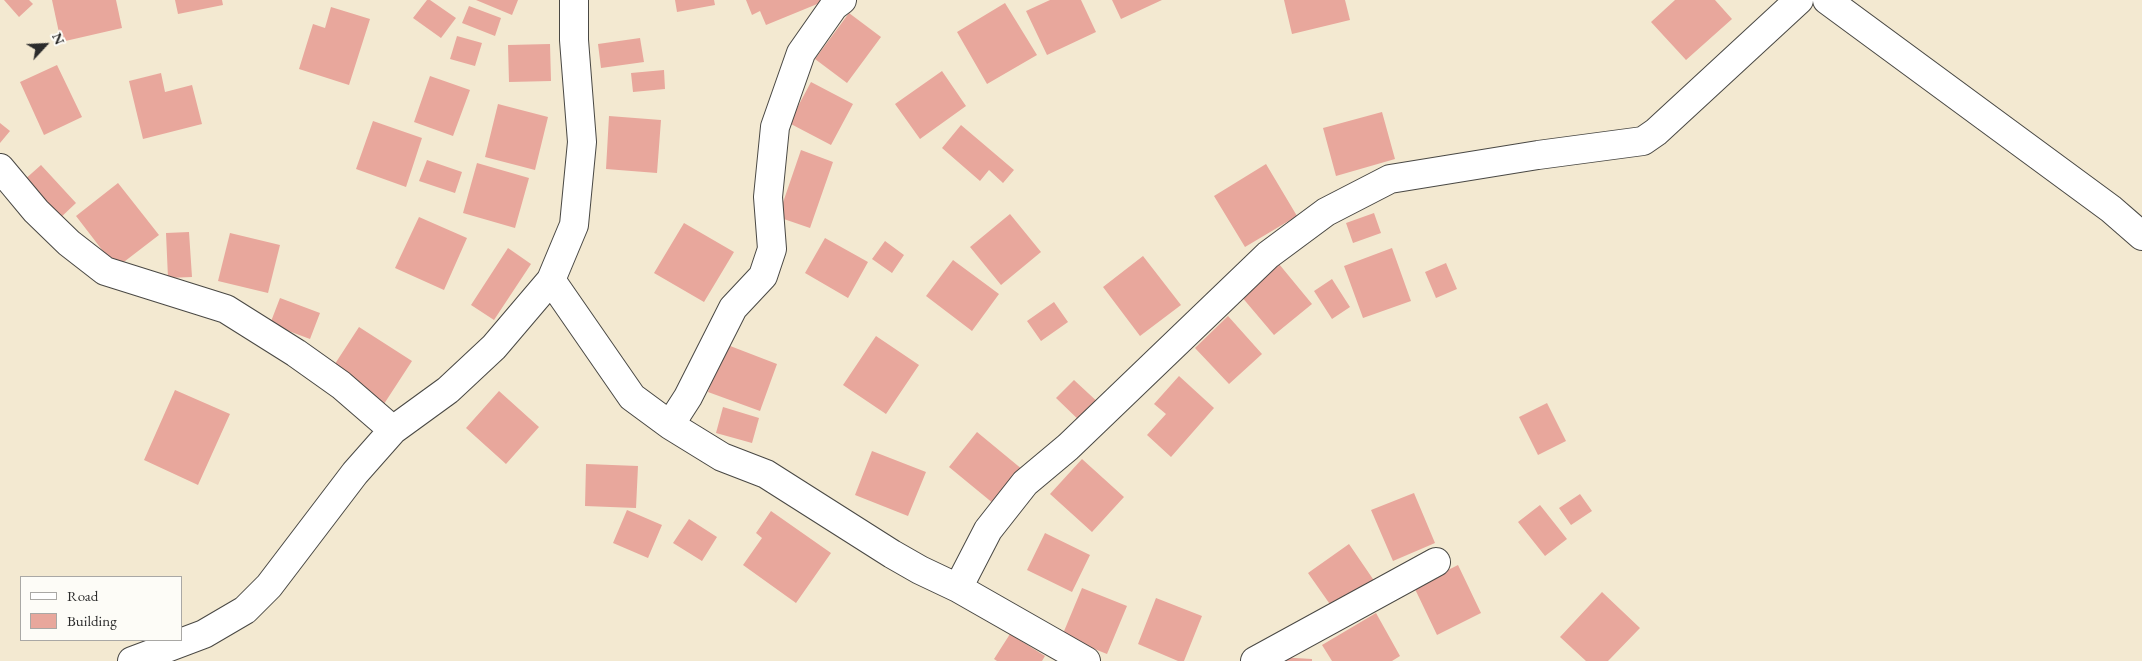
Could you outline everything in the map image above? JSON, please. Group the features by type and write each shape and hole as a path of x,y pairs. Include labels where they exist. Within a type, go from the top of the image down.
{"street":[{"path":"132,661 204,634 246,610 269,586 355,474 393,430 448,390 494,347 551,280 574,225 581,151 574,40 574,0"},
{"path":"670,425 688,397 733,308 763,276 772,249 768,197 775,127 801,53 834,6 842,0"},
{"path":"958,588 988,530 1024,483 1068,447 1268,255 1326,212 1390,179 1538,155 1643,141 1656,132 1701,92 1799,0"},
{"path":"1827,0 2111,209 2142,236"},
{"path":"0,168 36,211 69,243 105,271 226,309 296,353 341,386 393,430"},
{"path":"551,280 632,397 670,425 722,457 766,474 906,562 958,588 1086,661"},
{"path":"1256,661 1436,562"}],"building":[{"path":"4,0 29,0 33,4 19,17"},
{"path":"52,0 116,0 122,28 61,42"},
{"path":"175,0 222,0 223,5 178,14"},
{"path":"427,0 430,0 456,18 441,38 413,18"},
{"path":"476,0 518,0 512,15"},
{"path":"675,0 714,0 715,5 677,12"},
{"path":"746,0 827,0 766,25 760,11 752,15"},
{"path":"1050,0 1081,0 1096,32 1047,55 1026,11"},
{"path":"1112,0 1162,0 1121,19"},
{"path":"1284,0 1345,0 1350,20 1292,34"},
{"path":"1675,0 1715,0 1732,19 1686,60 1651,22"},
{"path":"1005,3 1037,55 987,84 957,32"},
{"path":"469,6 501,18 495,36 462,23"},
{"path":"331,7 370,19 349,85 299,69 313,24 325,28"},
{"path":"849,13 881,37 847,83 815,59"},
{"path":"457,36 482,43 475,66 450,59"},
{"path":"640,38 644,62 601,68 598,44"},
{"path":"550,44 551,81 509,82 508,45"},
{"path":"57,65 82,117 44,135 20,82"},
{"path":"664,70 665,89 633,92 631,73"},
{"path":"942,71 966,106 920,139 895,104"},
{"path":"161,73 165,92 192,85 202,124 143,139 129,81"},
{"path":"430,76 470,90 453,136 414,122"},
{"path":"811,82 853,104 831,145 789,123"},
{"path":"498,104 548,117 535,170 485,157"},
{"path":"1382,112 1395,159 1336,176 1323,128"},
{"path":"609,116 661,120 657,173 606,169"},
{"path":"373,121 422,138 406,187 356,169"},
{"path":"0,123 10,131 0,143"},
{"path":"961,125 1014,170 1003,183 989,170 980,181 942,148"},
{"path":"801,150 833,162 810,228 778,217"},
{"path":"427,160 462,172 455,193 419,181"},
{"path":"477,163 529,178 515,228 463,213"},
{"path":"1266,164 1297,216 1245,247 1214,196"},
{"path":"41,165 76,203 58,220 23,181"},
{"path":"118,183 159,235 116,268 76,216"},
{"path":"1374,213 1381,233 1353,243 1346,223"},
{"path":"1010,214 1041,252 1001,285 970,247"},
{"path":"419,217 467,238 444,290 395,268"},
{"path":"684,223 734,252 704,302 654,273"},
{"path":"189,232 192,277 168,278 166,233"},
{"path":"230,233 280,245 268,293 218,281"},
{"path":"825,238 868,262 848,298 805,273"},
{"path":"885,241 904,255 892,273 872,259"},
{"path":"508,248 531,264 494,320 471,305"},
{"path":"1392,248 1411,301 1363,318 1344,266"},
{"path":"1143,256 1181,305 1140,336 1103,287"},
{"path":"953,260 999,294 972,331 926,296"},
{"path":"1446,263 1457,289 1436,298 1425,272"},
{"path":"1279,264 1312,304 1274,335 1241,296"},
{"path":"1332,279 1350,307 1332,319 1314,291"},
{"path":"280,298 320,313 310,339 270,324"},
{"path":"1054,302 1068,322 1041,341 1027,321"},
{"path":"1228,316 1262,354 1229,384 1195,348"},
{"path":"359,327 412,361 382,407 329,373"},
{"path":"876,336 919,365 886,414 843,385"},
{"path":"725,344 777,364 760,411 708,392"},
{"path":"1179,376 1214,408 1171,457 1147,435 1166,414 1154,404"},
{"path":"1074,380 1102,406 1084,425 1056,398"},
{"path":"175,390 230,414 198,485 144,460"},
{"path":"499,391 539,427 506,464 466,428"},
{"path":"1547,403 1566,441 1538,455 1519,417"},
{"path":"723,407 759,418 752,443 716,433"},
{"path":"977,432 1023,470 994,504 949,467"},
{"path":"872,451 926,472 908,516 855,495"},
{"path":"1082,459 1124,497 1092,532 1050,494"},
{"path":"586,464 638,466 636,508 585,506"},
{"path":"1414,493 1435,543 1393,561 1371,510"},
{"path":"1580,494 1592,511 1571,525 1559,508"},
{"path":"1540,505 1567,539 1545,556 1518,522"},
{"path":"627,510 662,525 648,558 613,543"},
{"path":"771,511 831,553 796,603 743,565 762,538 756,533"},
{"path":"689,519 717,537 702,561 673,543"},
{"path":"1045,533 1090,555 1072,592 1027,570"},
{"path":"1349,544 1375,582 1334,610 1308,573"},
{"path":"1458,565 1481,613 1437,635 1414,587"},
{"path":"1082,588 1127,606 1107,654 1062,636"},
{"path":"1602,592 1640,628 1608,661 1586,661 1560,637"},
{"path":"1156,598 1202,616 1184,661 1178,661 1138,644"},
{"path":"1376,613 1400,656 1392,661 1332,661 1322,645"},
{"path":"1010,634 1045,656 1042,661 997,661 994,659"},
{"path":"1278,657 1312,659 1312,661 1278,661"}]}
